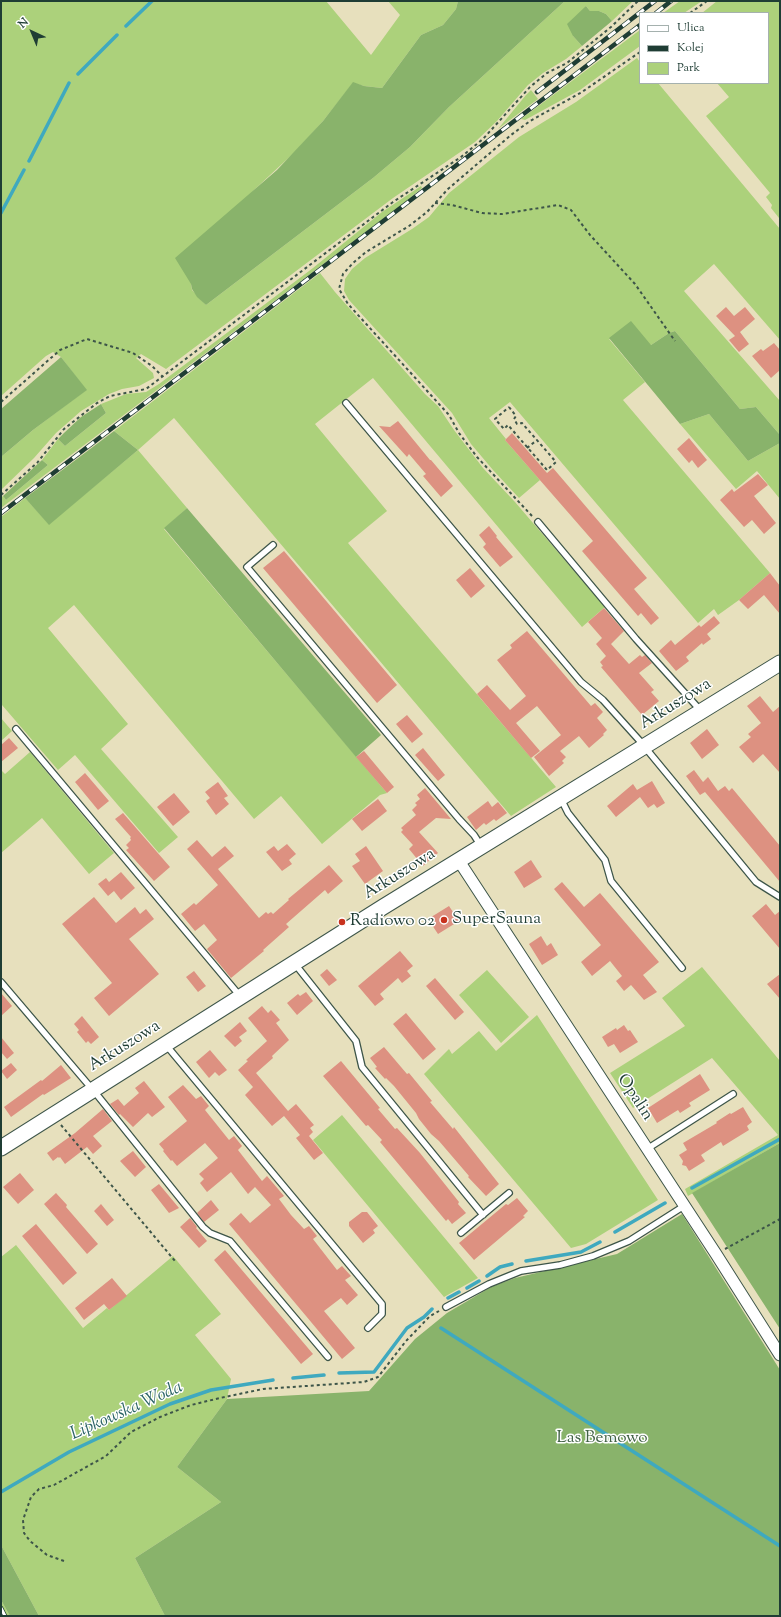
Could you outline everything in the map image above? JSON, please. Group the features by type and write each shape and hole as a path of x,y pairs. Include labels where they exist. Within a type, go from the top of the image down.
{"main road":[{"name":"Arkuszowa","path":"1,1148 560,798 780,663"}],"street":[{"name":"Opalin","path":"459,861 716,1254 780,1355"}],"lane":[{"path":"346,403 581,682 603,700 629,727 756,882 780,897"},
{"path":"538,522 636,639 702,711"},
{"path":"274,545 247,567 474,835 482,847"},
{"path":"16,729 241,998"},
{"path":"560,798 568,813 605,860 611,881 682,968"},
{"path":"294,964 356,1041 362,1066 483,1215"},
{"path":"1,982 93,1090 203,1227 210,1233 230,1241 328,1357"},
{"path":"166,1044 382,1304 382,1314 368,1328"},
{"path":"647,1149 733,1094"},
{"path":"460,1233 509,1193"},
{"path":"446,1307 489,1284 521,1271 560,1265 593,1256 630,1241 684,1206"}],"path":[{"path":"1,495 37,463 64,429 97,403 110,396 146,389 392,202 484,139 530,87 547,73 567,63 611,27 638,1"},
{"path":"691,12 707,1"},
{"path":"538,522 477,457 449,415 348,304 339,289 343,274 353,263 366,252 409,226 427,212 448,189 517,130 582,92 639,53"},
{"path":"435,203 452,205 482,213 502,214 558,205 571,210 600,247 635,284 675,341"},
{"path":"1,402 60,350 87,339 133,353 152,366 163,376"},
{"path":"509,407 516,416 514,419 517,424 522,423 537,440 556,462 547,470 508,425 504,429 495,419 509,407"},
{"path":"527,448 537,440"},
{"path":"53,1115 175,1262"},
{"path":"716,1254 780,1219"},
{"path":"64,1561 47,1555 30,1541 24,1533 23,1520 31,1496 39,1489 54,1485 106,1456 131,1432 160,1417 191,1405 263,1389 364,1382 378,1377 406,1341 430,1316 446,1307"}],"green space":[{"path":"1,1 326,1 371,55 400,15 388,1 458,1 456,9 443,25 421,35 382,88 353,83 323,121 297,150 254,190 191,284 192,290 206,305 373,178 410,147 449,107 565,1 633,1 612,21 606,14 599,11 590,11 586,6 573,36 582,46 528,85 497,121 475,142 393,198 166,369 141,354 136,358 153,373 154,378 139,386 122,389 109,394 81,411 56,433 34,458 1,490 1,457 33,430 86,390 61,357 53,352 46,356 1,396"},
{"path":"458,1 565,1 449,107 410,147 373,178 206,305 197,297 175,258 277,170 323,121 353,82 364,86 382,88 421,35 443,25 456,9"},
{"path":"680,1 702,1 686,12 664,12"},
{"path":"717,1 780,1 779,218 771,208 772,205 766,197 770,193 706,116 729,97 718,84 769,84 769,12 703,12"},
{"path":"586,6 590,11 599,11 606,14 612,21 582,46 573,36 567,24"},
{"path":"639,31 639,47 580,90 525,120 521,119"},
{"path":"637,58 639,61 639,84 659,84 780,229 780,340 714,264 684,291 780,401 780,435 756,407 740,409 675,331 669,333 651,345 609,339 645,382 623,400 770,573 739,600 718,615 714,609 698,623 510,402 489,418 506,439 505,440 540,480 519,498 471,444 452,413 349,300 344,291 345,279 352,269 365,258 429,217 449,193 519,137 576,102"},
{"path":"531,90 538,99 498,129 526,95"},
{"path":"421,186 422,188 400,206 1,508 1,498 3,496 6,500 48,465 42,460 58,439 65,446 106,413 101,404 126,394 146,392 159,384 313,268 382,212"},
{"path":"320,273 425,394 438,406 483,468 515,502 605,607 582,627 373,378 315,424 387,511 348,543 556,787 511,816 174,418 138,450 114,431"},
{"path":"631,321 651,345 669,333 675,331 740,409 756,407 780,435 780,443 748,461 709,414 680,424 609,338"},
{"path":"61,357 87,390 33,430 1,457 1,409"},
{"path":"101,404 106,413 65,446 58,439 81,417"},
{"path":"709,414 748,461 780,443 780,499 757,471 736,489 680,424"},
{"path":"114,431 138,450 49,525 25,498"},
{"path":"138,450 187,508 164,529 387,793 380,795 322,844 281,796 254,819 74,605 48,628 128,724 101,749 178,837 159,853 75,755 58,770 2,705 1,706 1,517 25,498 49,524"},
{"path":"42,460 48,465 6,500 3,496"},
{"path":"187,508 381,735 356,757 164,528"},
{"path":"1,718 12,731 1,741"},
{"path":"30,752 114,853 89,874 42,818 1,853 1,770 5,774"},
{"path":"702,967 780,1061 780,1143 688,1196 685,1189 778,1135 712,1058 633,1108 610,1073 685,1026 662,998"},
{"path":"487,970 529,1017 501,1043 459,995"},
{"path":"537,1015 658,1200 586,1244 571,1248 424,1074 449,1049 452,1054 479,1031 496,1051"},
{"path":"342,1115 478,1278 444,1297 313,1140"},
{"path":"780,1143 780,1329 692,1193"},
{"name":"Las Bemowo","path":"682,1214 780,1370 780,1616 165,1616 135,1558 221,1502 177,1467 227,1399 369,1391 415,1339 447,1313 491,1287 515,1278 617,1254"},
{"path":"16,1245 83,1328 107,1308 109,1310 173,1256 221,1314 195,1335 231,1379 227,1399 177,1467 221,1502 135,1558 165,1616 39,1616 1,1545 1,1257"},
{"path":"1,1545 39,1616 10,1616 1,1600"},
{"path":"1,1600 10,1616 1,1616"}],"building":[{"path":"726,307 734,316 745,307 755,319 740,332 749,344 739,352 729,340 735,336 716,316"},
{"path":"774,343 780,350 780,370 771,378 752,356 761,349 763,351"},
{"path":"398,421 453,486 441,497 423,476 426,474 409,454 407,457 379,426 390,427"},
{"path":"512,433 547,473 553,468 647,578 634,589 659,618 651,625 641,613 638,616 582,551 593,541 505,440"},
{"path":"689,438 707,460 698,468 692,460 689,463 677,449"},
{"path":"758,474 768,485 754,496 776,523 764,534 752,520 744,527 720,500 732,489 734,492"},
{"path":"489,526 513,557 500,567 483,547 486,544 479,535"},
{"path":"284,551 397,685 377,703 263,568"},
{"path":"470,568 485,586 471,598 456,580"},
{"path":"770,573 780,586 780,614 764,595 748,609 739,600"},
{"path":"604,608 624,631 611,644 629,664 640,655 642,657 645,655 652,663 639,673 654,690 651,692 659,701 642,715 601,667 603,666 600,662 606,656 596,644 602,638 588,622"},
{"path":"714,616 720,623 707,634 711,639 703,645 702,643 686,657 689,661 676,671 659,651 671,640 675,645 699,625 701,627"},
{"path":"527,631 591,706 595,703 603,712 597,718 607,730 603,734 604,735 589,748 579,736 560,751 566,757 562,761 564,763 549,776 534,757 561,735 537,706 516,723 540,751 531,758 477,694 487,685 510,710 526,696 497,660 512,648 510,645"},
{"path":"760,696 773,712 780,706 780,773 763,754 753,763 739,747 751,737 748,734 761,723 747,706"},
{"path":"407,715 423,734 412,743 396,724"},
{"path":"707,729 719,745 702,759 690,743"},
{"path":"9,738 18,748 1,762 1,745"},
{"path":"423,748 445,775 438,781 415,755"},
{"path":"364,751 394,787 387,793 356,757"},
{"path":"694,770 703,782 708,777 718,791 725,786 729,791 732,788 780,846 780,882 705,792 700,795 686,776"},
{"path":"85,773 109,801 98,810 75,782"},
{"path":"652,781 665,803 657,808 654,804 648,808 640,797 616,817 607,806 633,784 637,790"},
{"path":"218,782 228,796 224,798 229,804 216,815 206,801 210,798 205,792"},
{"path":"425,788 451,819 436,818 419,832 438,853 423,866 409,849 413,845 401,832 403,830 401,828 416,815 412,810 417,805 415,803 420,799 417,795"},
{"path":"174,793 190,812 173,826 157,807"},
{"path":"378,799 387,811 362,831 352,819"},
{"path":"488,801 492,807 498,802 507,813 496,821 494,819 486,825 484,823 476,830 467,817"},
{"path":"123,813 170,867 154,881 126,850 129,848 126,845 131,840 131,837 115,819"},
{"path":"197,840 212,857 225,846 234,856 218,869 259,918 266,912 268,914 271,912 273,914 289,900 288,899 329,865 343,881 328,894 325,890 286,924 289,927 263,950 264,951 231,978 207,949 217,940 204,924 195,931 181,914 194,903 196,905 218,885 187,849"},
{"path":"287,844 296,854 289,860 292,864 282,871 266,852 274,846 278,851"},
{"path":"366,846 383,871 365,884 352,866 360,861 355,854"},
{"path":"531,860 542,877 524,888 514,872"},
{"path":"121,872 135,888 121,900 114,891 108,896 98,884 106,878 109,882"},
{"path":"562,882 584,907 600,893 659,962 643,975 657,992 644,1000 631,985 624,991 616,981 622,976 610,961 592,976 581,962 601,945 554,889"},
{"path":"94,897 116,923 135,907 140,914 146,909 154,919 129,939 159,974 109,1016 94,998 112,983 62,924"},
{"path":"766,904 775,915 780,911 780,949 752,916"},
{"name":"SuperSauna","path":"449,906 459,921 438,934 428,919"},
{"path":"541,936 547,946 551,943 558,955 542,965 529,944"},
{"path":"400,951 413,966 407,971 411,976 402,983 398,978 380,994 384,999 375,1006 358,986"},
{"path":"327,969 337,980 329,986 320,975"},
{"path":"194,971 206,986 198,992 186,977"},
{"path":"780,974 780,999 767,984"},
{"path":"435,978 464,1012 455,1020 426,986"},
{"path":"306,992 313,1001 297,1015 287,1003 298,994 300,996"},
{"path":"1,993 12,1006 1,1016"},
{"path":"262,1006 268,1013 271,1010 280,1020 276,1023 289,1040 272,1056 273,1058 256,1073 288,1111 296,1104 314,1125 310,1128 313,1132 309,1136 323,1153 314,1160 296,1138 300,1135 284,1116 272,1126 245,1095 253,1087 238,1070 248,1061 246,1060 267,1041 248,1018"},
{"path":"406,1013 436,1049 423,1060 393,1024"},
{"path":"82,1016 99,1037 91,1044 88,1041 86,1043 77,1032 79,1030 74,1024"},
{"path":"240,1022 247,1031 239,1037 242,1041 235,1047 224,1036"},
{"path":"624,1025 628,1031 630,1030 638,1042 620,1053 614,1044 608,1047 602,1037"},
{"path":"1,1037 14,1053 7,1059 1,1052"},
{"path":"384,1047 407,1074 409,1073 432,1101 430,1102 453,1129 454,1127 499,1184 486,1196 468,1177 469,1176 439,1141 431,1134 394,1086 375,1068 377,1067 370,1058"},
{"path":"210,1050 227,1070 219,1076 215,1072 209,1078 196,1062"},
{"path":"341,1061 380,1108 378,1109 395,1129 397,1128 420,1153 459,1202 458,1204 466,1213 452,1224 448,1219 446,1221 380,1142 382,1140 368,1125 366,1126 323,1076"},
{"path":"11,1063 17,1070 7,1079 1,1071"},
{"path":"61,1065 71,1078 44,1095 43,1094 11,1117 4,1107 41,1080 42,1081"},
{"path":"700,1074 710,1090 689,1103 691,1106 680,1113 678,1110 657,1123 648,1108"},
{"path":"144,1081 165,1107 152,1117 148,1113 133,1127 120,1114 119,1115 110,1104 118,1099 124,1106 139,1093 135,1088"},
{"path":"183,1085 196,1099 201,1096 209,1106 205,1110 229,1140 234,1136 242,1146 238,1150 262,1181 267,1176 284,1196 279,1199 291,1215 304,1229 309,1226 317,1236 313,1239 337,1270 342,1266 351,1276 345,1280 358,1295 347,1305 341,1298 324,1311 355,1348 342,1359 229,1224 241,1213 250,1223 271,1205 255,1187 248,1194 231,1172 207,1192 200,1183 204,1179 199,1174 218,1158 205,1143 177,1166 163,1151 164,1150 159,1144 187,1121 168,1097"},
{"path":"743,1107 752,1122 747,1126 749,1130 723,1146 721,1142 701,1155 705,1161 689,1171 686,1166 682,1165 683,1161 679,1155 687,1150 683,1143 717,1123 716,1122 730,1113 731,1114"},
{"path":"103,1109 112,1121 93,1136 102,1146 93,1154 87,1147 65,1164 60,1157 53,1161 47,1153 75,1133"},
{"path":"133,1151 146,1167 135,1177 120,1161"},
{"path":"20,1173 34,1190 18,1204 3,1187"},
{"path":"159,1184 179,1208 169,1213 151,1190"},
{"path":"56,1193 98,1244 87,1254 44,1204"},
{"path":"517,1198 528,1211 523,1216 525,1217 474,1260 459,1243 506,1204 508,1205"},
{"path":"211,1200 219,1210 204,1222 197,1213"},
{"path":"101,1204 114,1220 107,1226 94,1211"},
{"path":"362,1212 367,1212 378,1226 373,1230 375,1233 363,1243 349,1226 349,1222"},
{"path":"190,1218 207,1241 199,1248 180,1227"},
{"path":"36,1224 77,1273 63,1285 22,1236"},
{"path":"225,1250 313,1354 301,1364 214,1260"},
{"path":"112,1278 127,1296 109,1310 104,1304 84,1320 75,1308"}],"waterway":[{"path":"126,26 152,1"},
{"path":"78,74 117,35"},
{"path":"29,161 69,83"},
{"path":"1,213 24,170"},
{"name":"Lipkowska Woda","path":"692,1188 780,1139"},
{"name":"Lipkowska Woda","path":"615,1232 665,1203"},
{"name":"Lipkowska Woda","path":"526,1261 581,1252 600,1242"},
{"name":"Lipkowska Woda","path":"487,1276 500,1267 512,1264"},
{"name":"Lipkowska Woda","path":"467,1288 479,1281"},
{"name":"Lipkowska Woda","path":"448,1298 459,1292"},
{"name":"Lipkowska Woda","path":"339,1373 374,1372 407,1328 424,1317 432,1309"},
{"path":"441,1328 780,1546"},
{"name":"Lipkowska Woda","path":"293,1378 324,1375"},
{"name":"Lipkowska Woda","path":"1,1492 69,1452 170,1404 211,1390 273,1380"}],"railway":[{"path":"641,12 655,1"},
{"path":"657,12 671,1"},
{"path":"537,92 639,13"},
{"path":"1,513 639,26"},
{"path":"1,1608 5,1616"}],"place":[{"name":"SuperSauna","path":"444,920"},
{"name":"Radiowo 02","path":"342,922"}]}
